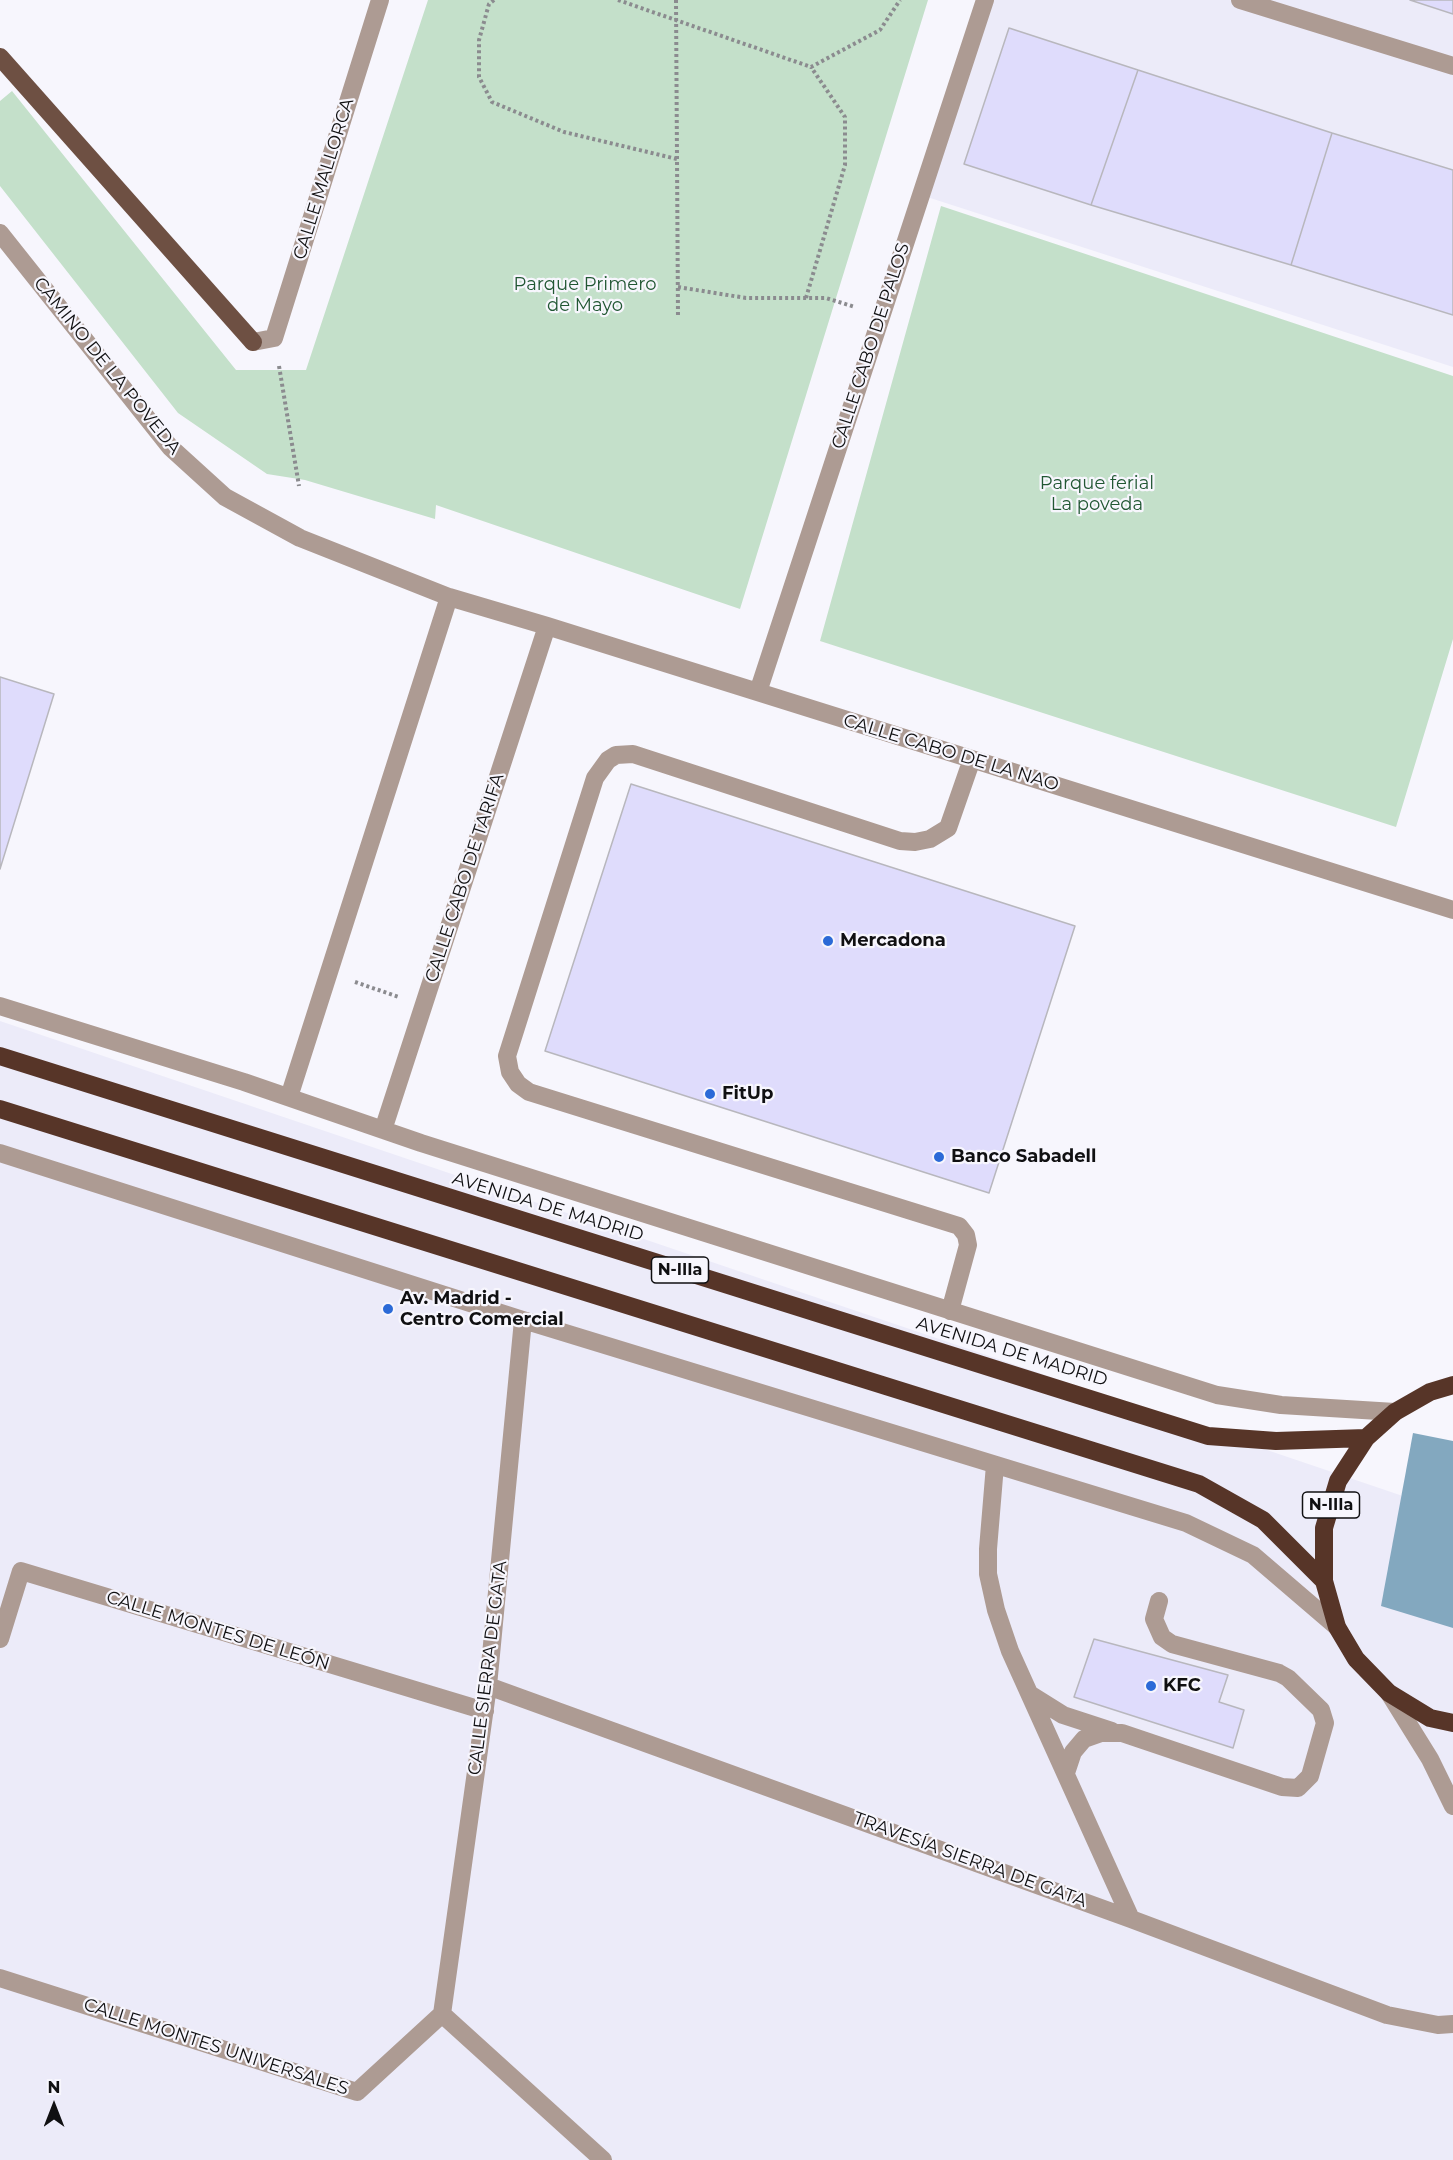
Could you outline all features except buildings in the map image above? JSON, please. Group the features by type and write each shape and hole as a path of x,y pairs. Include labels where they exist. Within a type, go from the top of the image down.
{"highway":[{"name":"AVENIDA DE MADRID","path":"0,1056 1208,1436 1276,1441 1366,1438"},
{"name":"N-IIIa","path":"0,1109 1199,1484 1263,1520 1324,1581"},
{"name":"N-IIIa","path":"1453,1385 1430,1392 1395,1412 1366,1438 1338,1481 1324,1528 1324,1581 1337,1627 1356,1659 1389,1693 1430,1718 1453,1723"}],"main road":[{"path":"0,57 253,342"}],"street":[{"name":"CALLE MALLORCA","path":"274,338 380,0"},
{"name":"CALLE CABO DE PALOS","path":"758,692 985,0"},
{"path":"1240,0 1453,66"},
{"name":"CAMINO DE LA POVEDA","path":"0,233 170,447 225,497 300,538 448,597"},
{"path":"253,342 274,338"},
{"path":"289,1097 448,597"},
{"name":"CALLE CABO DE LA NAO","path":"448,597 548,626 1453,910"},
{"name":"CALLE CABO DE TARIFA","path":"383,1130 548,626"},
{"path":"950,1311 968,1245 966,1235 959,1226 529,1092 518,1084 510,1072 507,1056 595,778 608,760 616,756 633,754 900,841 915,842 930,839 948,828 972,759"},
{"path":"0,1006 1217,1395 1281,1405 1395,1412"},
{"path":"0,1153 523,1320 1186,1523 1252,1555 1337,1627"},
{"name":"CALLE SIERRA DE GATA","path":"442,2014 488,1686 523,1320"},
{"path":"995,1465 988,1574 996,1610 1030,1694 1131,1918"},
{"name":"CALLE MONTES DE LEÓN","path":"0,1640 21,1571 485,1711"},
{"path":"1030,1694 1063,1715 1282,1787 1299,1788 1310,1776 1325,1723 1321,1710 1288,1678 1279,1673 1172,1644 1162,1637 1154,1620 1159,1601"},
{"name":"TRAVESÍA SIERRA DE GATA","path":"488,1686 1131,1918 1387,2015 1438,2025 1453,2024"},
{"path":"1389,1693 1430,1759 1453,1806"},
{"path":"1066,1773 1073,1752 1084,1739 1101,1733 1122,1733"},
{"name":"CALLE MONTES UNIVERSALES","path":"0,1978 357,2092 442,2014"},
{"path":"442,2014 603,2160"}],"path":[{"path":"494,0 489,4 478,40 478,76 492,102 564,132 677,159"},
{"path":"618,0 811,67 845,117 845,165 806,298"},
{"path":"676,0 678,317"},
{"path":"811,67 880,30 900,0"},
{"path":"678,287 746,298 826,298 881,316"},
{"path":"274,338 299,486"},
{"path":"328,973 424,1005"}],"shaded area":[{"path":"988,0 1453,0 1453,367 921,195"},
{"path":"0,1021 1453,1513 1453,2160 0,2160"}],"green space":[{"name":"Parque Primero de Mayo","path":"428,0 928,0 740,609 436,505 435,519 305,480 267,474 178,413 0,186 0,101 12,91 236,370 306,370"},
{"name":"Parque ferial La poveda","path":"941,206 1453,376 1453,639 1396,827 820,641"}],"water":[{"path":"1413,1433 1453,1441 1453,1628 1381,1606"}],"place":[{"name":"Mercadona","path":"828,941"},
{"name":"FitUp","path":"710,1094"},
{"name":"Banco Sabadell","path":"939,1157"},
{"name":"Av. Madrid - Centro Comercial","path":"388,1309"},
{"name":"KFC","path":"1151,1686"}]}
